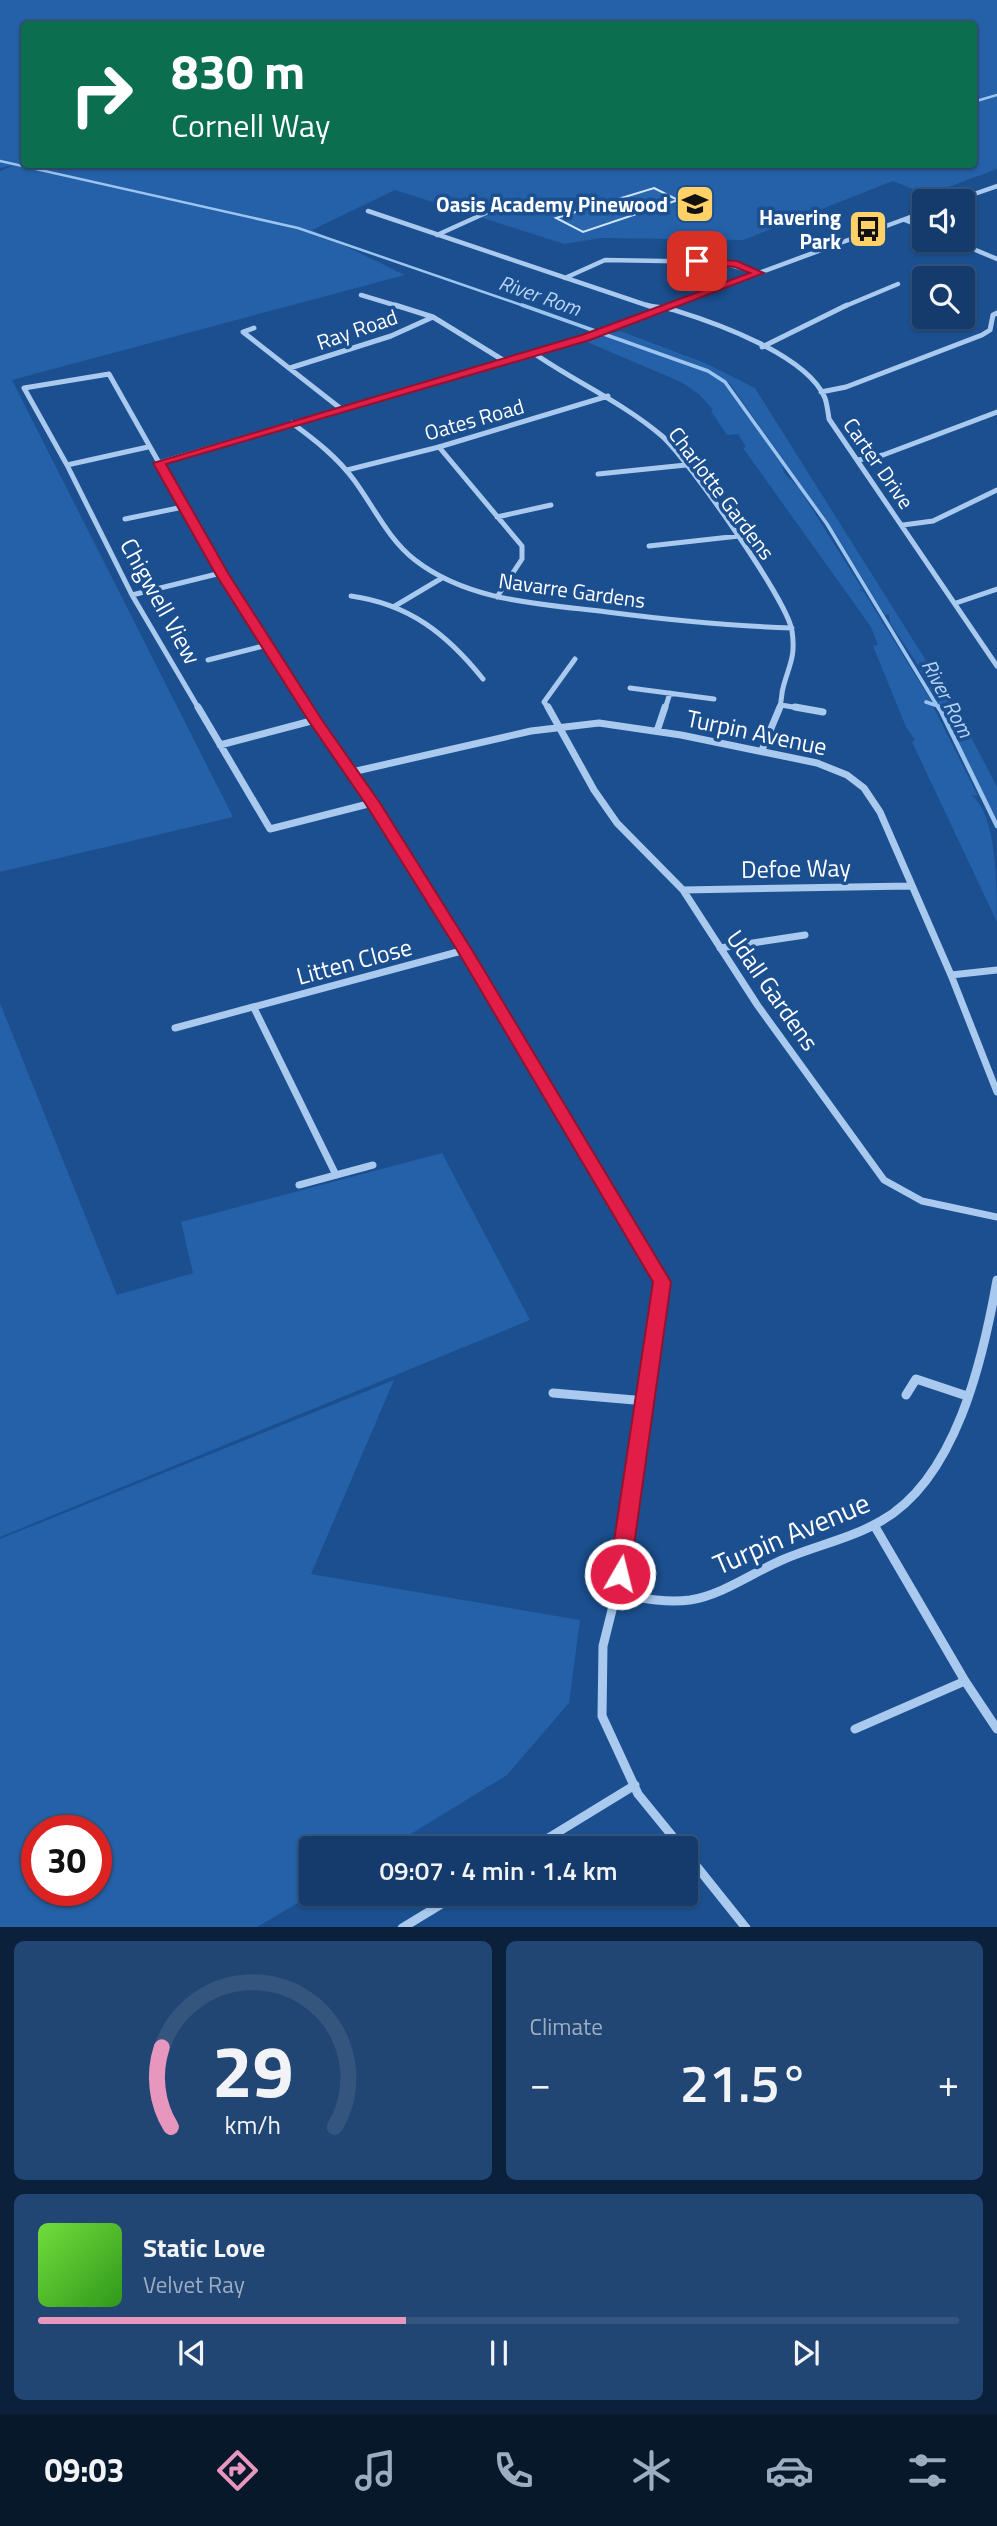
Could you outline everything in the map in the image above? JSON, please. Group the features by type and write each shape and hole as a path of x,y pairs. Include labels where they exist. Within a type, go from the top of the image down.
{"street":[{"path":"975,194 996,187"},
{"path":"436,235 501,206"},
{"name":"Carter Drive","path":"368,211 565,278 662,309 671,309 795,363 821,393 829,406 829,419 957,603 997,666"},
{"path":"159,463 590,336 912,217"},
{"path":"904,220 912,223"},
{"path":"975,249 997,258"},
{"path":"565,278 605,260 720,262 759,273"},
{"path":"762,347 874,292 898,284"},
{"path":"361,295 433,317 503,360"},
{"path":"990,330 993,315 997,313"},
{"name":"Ray Road","path":"290,368 391,336 433,317"},
{"path":"254,328 243,332 340,408"},
{"path":"821,393 846,387 990,330 997,331"},
{"name":"Charlotte Gardens","path":"532,352 559,371 609,396 664,438 739,536 792,628 794,660 783,688 782,705 762,750"},
{"name":"Chigwell View","path":"148,447 109,374 24,388 67,465 132,595 270,829 372,803"},
{"name":"Oates Road","path":"346,470 439,447 609,396"},
{"path":"858,460 883,455 997,412"},
{"name":"Navarre Gardens","path":"292,422 346,470 383,524 414,559 442,578 497,597 723,627 792,628"},
{"path":"67,465 148,447 221,573 372,803 464,950 662,1282 616,1594 603,1646 602,1716 638,1794 672,1836"},
{"path":"439,447 522,546 522,559 497,597"},
{"path":"598,474 686,465"},
{"path":"903,525 933,521 997,490"},
{"path":"497,517 551,505"},
{"path":"125,519 183,507"},
{"path":"649,545 739,536"},
{"path":"132,595 221,573"},
{"path":"394,606 442,578"},
{"path":"957,603 997,589"},
{"path":"351,596 377,598 441,630 455,642 483,678"},
{"path":"208,660 267,645"},
{"name":"Udall Gardens","path":"575,659 544,702 594,790 617,822 683,890 720,948 884,1180 898,1192 924,1202 997,1217"},
{"path":"630,688 714,699"},
{"path":"657,731 670,692"},
{"path":"782,705 823,712"},
{"path":"220,745 315,720"},
{"name":"Turpin Avenue","path":"352,772 560,726 598,723 762,750 831,767 864,788 880,812 951,975 997,1092"},
{"name":"Defoe Way","path":"683,890 910,886"},
{"path":"720,948 805,935"},
{"name":"Litten Close","path":"175,1028 464,950"},
{"path":"951,975 997,970"},
{"path":"254,1008 336,1175"},
{"path":"299,1185 373,1164"},
{"name":"Turpin Avenue","path":"616,1594 651,1600 693,1600 796,1554 874,1525 895,1512 927,1478 947,1445 984,1350 997,1280"},
{"path":"906,1395 916,1379 967,1396"},
{"path":"553,1393 646,1401"},
{"path":"874,1525 965,1681 997,1729"},
{"path":"855,1729 965,1681"},
{"path":"552,1836 635,1785"},
{"path":"698,1868 747,1927"},
{"path":"402,1927 438,1906"}],"shaded area":[{"path":"0,0 997,0 997,169 943,189 912,189 893,181 743,240 601,238 564,244 395,190 312,230 405,275 12,380 233,817 0,872 0,171 15,165 0,168"},
{"path":"620,331 705,363 755,388 957,710 997,787 997,820 916,662 890,623 889,614 885,615 835,533 730,384 705,368 609,334"},
{"path":"605,335 635,346 629,347 639,347 703,370 727,385 782,465 784,473 799,488 863,590 857,590 864,592 933,704 927,704 933,706 978,796 971,795 980,804 986,818 994,852 997,922 912,742 915,740 906,727 873,646 878,645 871,627 743,448 746,447 738,434 727,435 711,411 713,410 699,394 681,382 587,342"},
{"path":"0,1003 117,1295 193,1273 181,1222 442,1153 530,1320 0,1537"},
{"path":"394,1380 311,1574 580,1620 569,1703 507,1775 408,1836 299,1836 299,1902 257,1927 0,1927 0,1539"}],"building":[{"path":"654,188 678,200 583,232 556,218"}],"waterway":[{"path":"977,101 997,95"},
{"name":"River Rom","path":"0,161 21,166"},
{"name":"River Rom","path":"31,168 298,228 527,307"},
{"name":"River Rom","path":"522,305 708,371 725,382 827,524 937,706"},
{"path":"926,702 937,706"},
{"name":"River Rom","path":"939,707 997,826"}],"place":[{"name":"Oasis Academy Pinewood","path":"695,204"},
{"name":"Havering Park","path":"868,229"}],"route":[{"path":"620,1574 662,1282 464,950 372,803 221,573 159,463 586,337 759,273 737,264 697,261"}]}
